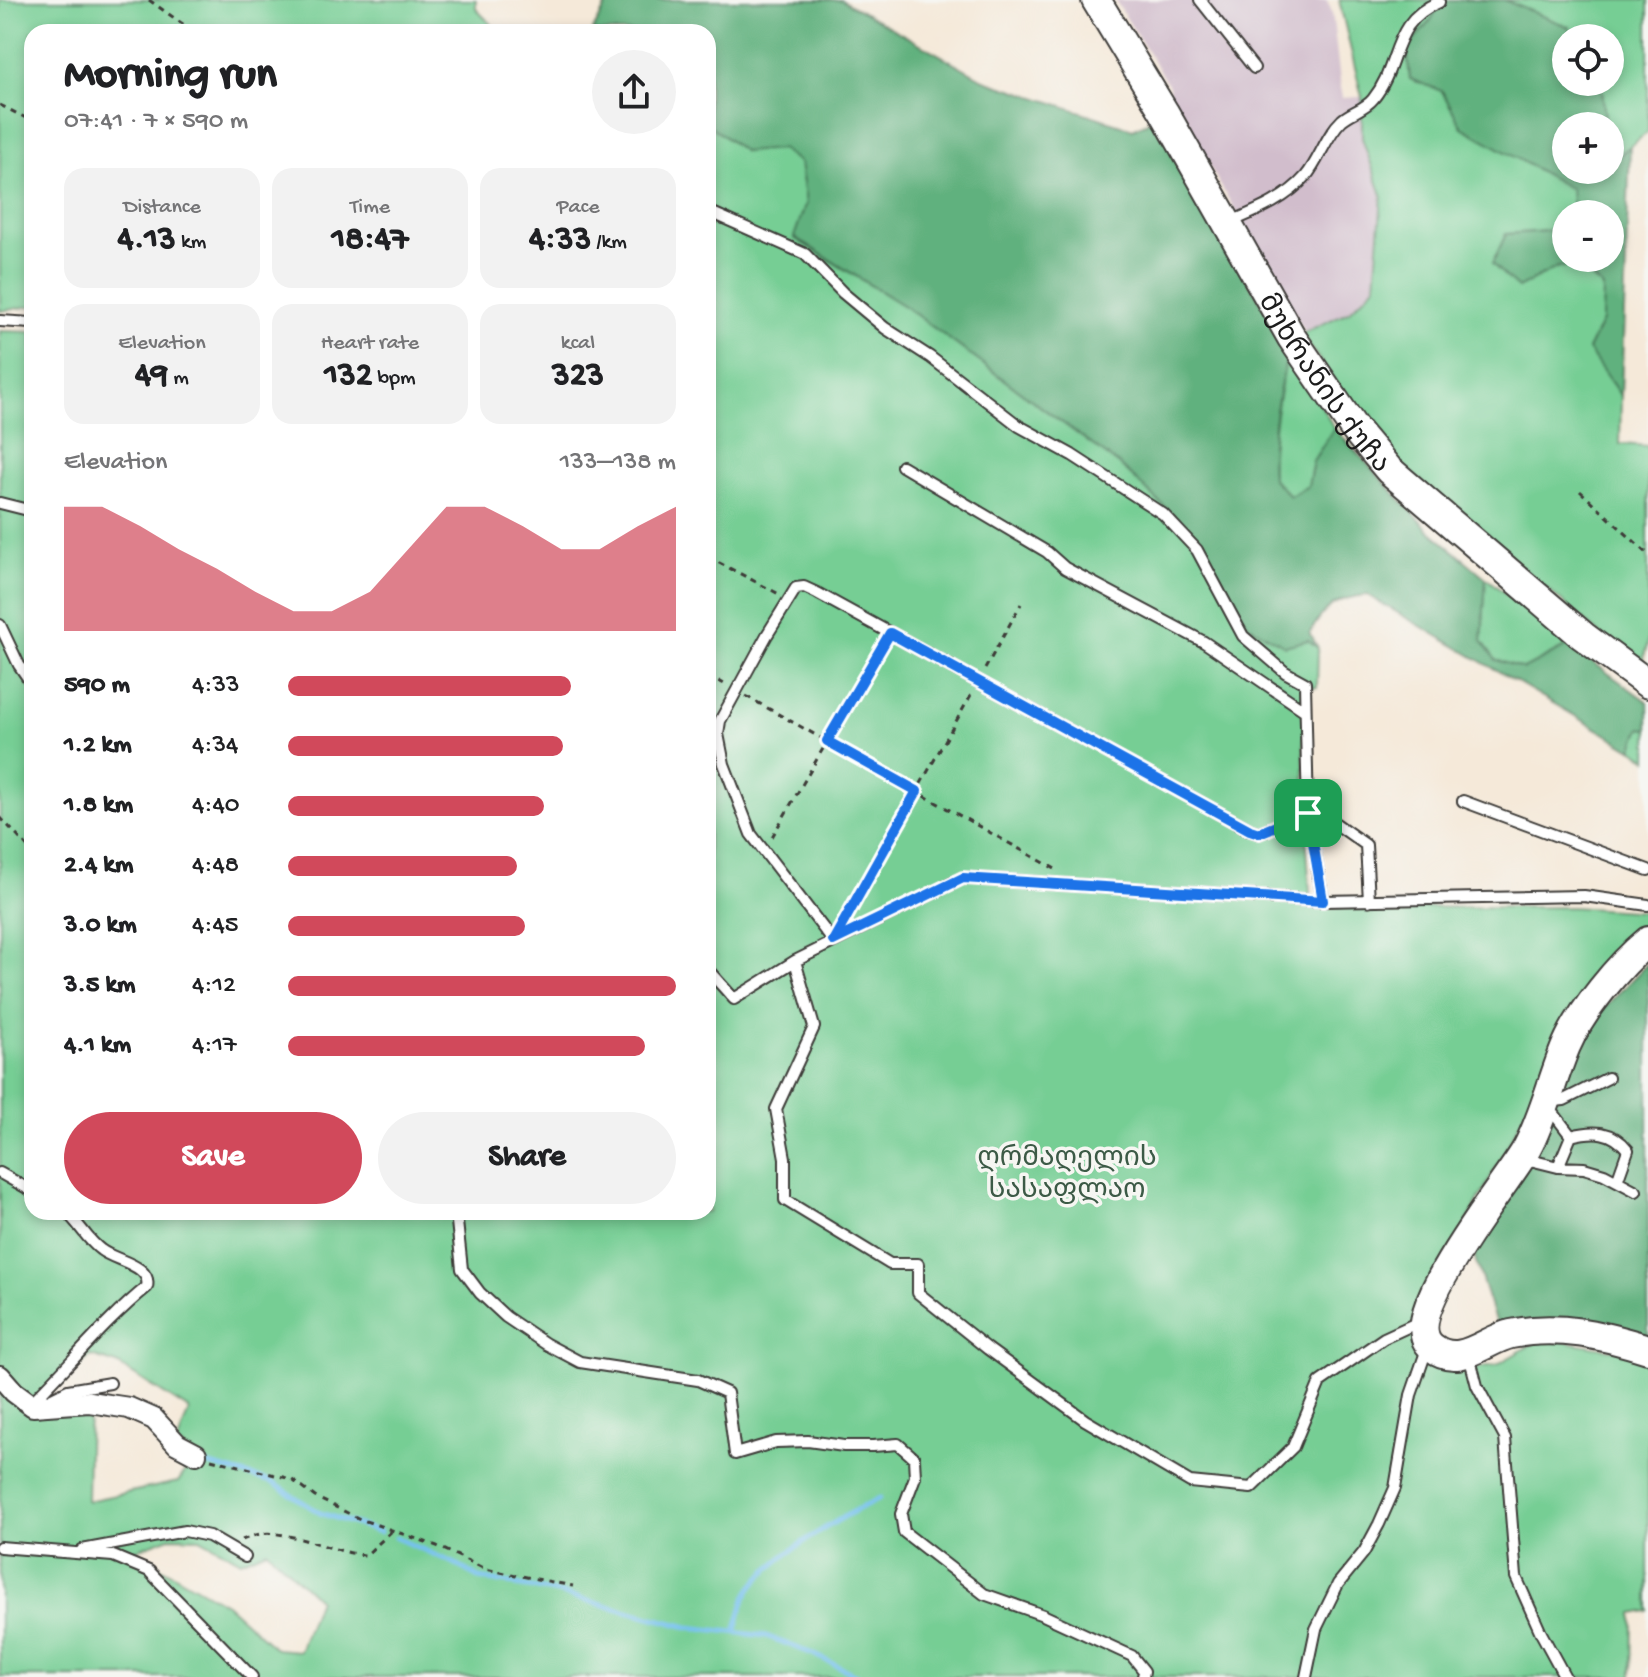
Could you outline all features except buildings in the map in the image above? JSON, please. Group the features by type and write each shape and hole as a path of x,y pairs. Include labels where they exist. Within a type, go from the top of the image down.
{"street":[{"name":"მუხრანის ქუჩა","path":"1096,0 1164,112 1292,338 1353,427 1389,470 1583,636 1648,684"},
{"path":"1648,941 1587,1011 1567,1042 1527,1149 1435,1290 1426,1332 1442,1354 1468,1353 1506,1335 1545,1329 1605,1336 1648,1349"},
{"path":"0,1376 14,1392 34,1405 89,1402 129,1408 154,1419 177,1444 196,1454"}],"lane":[{"path":"1200,0 1254,68"},
{"path":"1226,224 1274,203 1307,175 1342,120 1371,102 1384,81 1395,46 1412,18 1439,2"},
{"path":"716,215 805,254 843,293 885,328 930,357 1019,426 1072,455 1163,514 1197,550 1243,636 1285,672 1305,683 1308,813 1323,901"},
{"path":"0,321 24,322"},
{"path":"902,466 1047,552 1065,568 1204,642 1304,710"},
{"path":"0,503 24,509"},
{"path":"833,941 751,834 724,764 718,734 720,721 796,588 804,587 1250,830 1259,833 1308,813"},
{"path":"0,625 24,672"},
{"path":"1463,801 1648,870"},
{"path":"1332,821 1366,845 1369,901"},
{"path":"716,979 734,999 795,961 963,878 1323,901 1584,896 1648,905"},
{"path":"795,961 814,1027 776,1109 785,1158 785,1200 890,1264 918,1264 918,1293 941,1312 1085,1420 1190,1482 1251,1488 1293,1447 1320,1382 1384,1338 1426,1332 1411,1395 1395,1488 1364,1552 1338,1584 1316,1629 1306,1677"},
{"path":"1545,1102 1564,1100 1608,1078"},
{"path":"1545,1102 1571,1136"},
{"path":"1571,1136 1603,1132 1623,1144 1628,1156 1617,1181"},
{"path":"1558,1167 1571,1136"},
{"path":"1520,1158 1558,1167 1584,1168 1636,1191"},
{"path":"0,1173 24,1186"},
{"path":"34,1405 109,1320 147,1287 144,1273 101,1250 73,1220"},
{"path":"457,1220 462,1269 480,1293 516,1324 580,1362 698,1380 727,1393 735,1454 776,1442 808,1441 859,1446 898,1444 914,1458 915,1477 901,1514 904,1532 984,1594 1043,1615 1132,1656 1144,1671 1143,1677"},
{"path":"1468,1353 1477,1386 1505,1438 1516,1577 1565,1677"},
{"path":"34,1405 68,1390 110,1383"},
{"path":"68,1553 185,1531 209,1536 245,1557"},
{"path":"0,1547 113,1556 149,1571 252,1677"}],"path":[{"path":"149,0 183,24"},
{"path":"0,105 24,117"},
{"path":"1580,491 1648,554"},
{"path":"716,561 788,600"},
{"path":"833,941 1021,604"},
{"path":"764,851 890,633"},
{"path":"716,679 1085,885"},
{"path":"0,817 24,843"},
{"path":"196,1454 291,1479 315,1497 360,1519 468,1559 485,1569 573,1586"},
{"path":"227,1545 262,1533 289,1537 348,1554 366,1555 393,1530"}],"shaded area":[{"path":"1115,0 1327,0 1332,12 1342,98 1362,97 1362,138 1382,195 1375,286 1350,311 1305,332 1169,96 1169,86"}],"green space":[{"path":"0,0 476,0 476,9 491,24 24,24 24,307 0,311"},
{"path":"609,0 841,0 987,81 1133,129 1153,119 1289,350 1276,414 1272,478 1290,496 1308,486 1313,461 1334,428 1429,530 1486,578 1482,641 1496,660 1524,669 1569,645 1648,702 1648,729 1641,728 1632,749 1367,595 1347,598 1326,610 1310,633 1318,648 1308,640 1285,646 1248,625 1198,538 1121,466 907,308 794,237 806,203 800,163 781,149 744,152 716,130 716,24 596,24"},
{"path":"1339,0 1442,0 1431,20 1407,49 1410,79 1442,91 1462,127 1552,178 1552,184 1563,184 1572,189 1572,200 1552,200 1552,229 1506,234 1542,276 1552,270 1585,272 1604,288 1602,321 1588,350 1621,396 1620,444 1648,446 1648,641 1641,669 1383,449 1301,334 1350,311 1375,286 1382,195 1362,138 1362,97"},
{"path":"1442,0 1504,0 1562,24 1552,24 1552,96 1603,96 1604,112 1552,112 1552,178 1462,127 1442,91 1410,79 1407,49 1431,20"},
{"path":"1504,0 1648,0 1648,132 1624,151 1624,112 1604,112 1603,96 1624,96 1624,24 1562,24"},
{"name":"ღრმაღელის სასაფლაო","path":"716,130 744,151 781,149 800,163 806,203 794,238 907,308 1121,466 1198,538 1248,625 1308,639 1318,648 1317,687 1303,688 1305,820 1311,908 1571,907 1648,912 1648,933 1559,1048 1454,1247 1421,1342 1459,1370 1496,1365 1543,1338 1648,1355 1648,1611 1633,1614 1632,1677 0,1677 0,331 24,332 24,1220 716,1220","holes":["91,1356 117,1364 189,1410 177,1444 196,1455 178,1482 87,1501 89,1402 33,1405","170,1537 200,1538 241,1561 267,1550 318,1599 299,1651 276,1649 226,1604 133,1551"]},
{"path":"1630,147 1621,396 1588,350 1602,321 1603,288 1585,272 1624,272 1624,200 1572,200 1571,189 1562,184 1624,184 1624,152"},
{"path":"1552,229 1552,270 1518,288 1492,264 1506,234"},
{"path":"1289,350 1334,428 1313,461 1308,486 1290,496 1272,478 1276,414"},
{"path":"1486,578 1569,645 1524,669 1496,660 1482,641"},
{"path":"1641,728 1648,729 1648,759 1632,749"},
{"path":"1648,963 1648,1338 1550,1322 1496,1324 1470,1243 1589,1023"}],"waterway":[{"path":"195,1461 272,1482 320,1513 380,1532"},
{"path":"735,1632 746,1597 769,1568 826,1527 880,1498"},
{"path":"396,1538 456,1564 479,1578 558,1593 688,1627 766,1636 860,1677"}],"route":[{"path":"890,633 1250,830 1259,833 1308,813 1323,901 963,878 833,941 917,791 827,741 890,633"}]}
